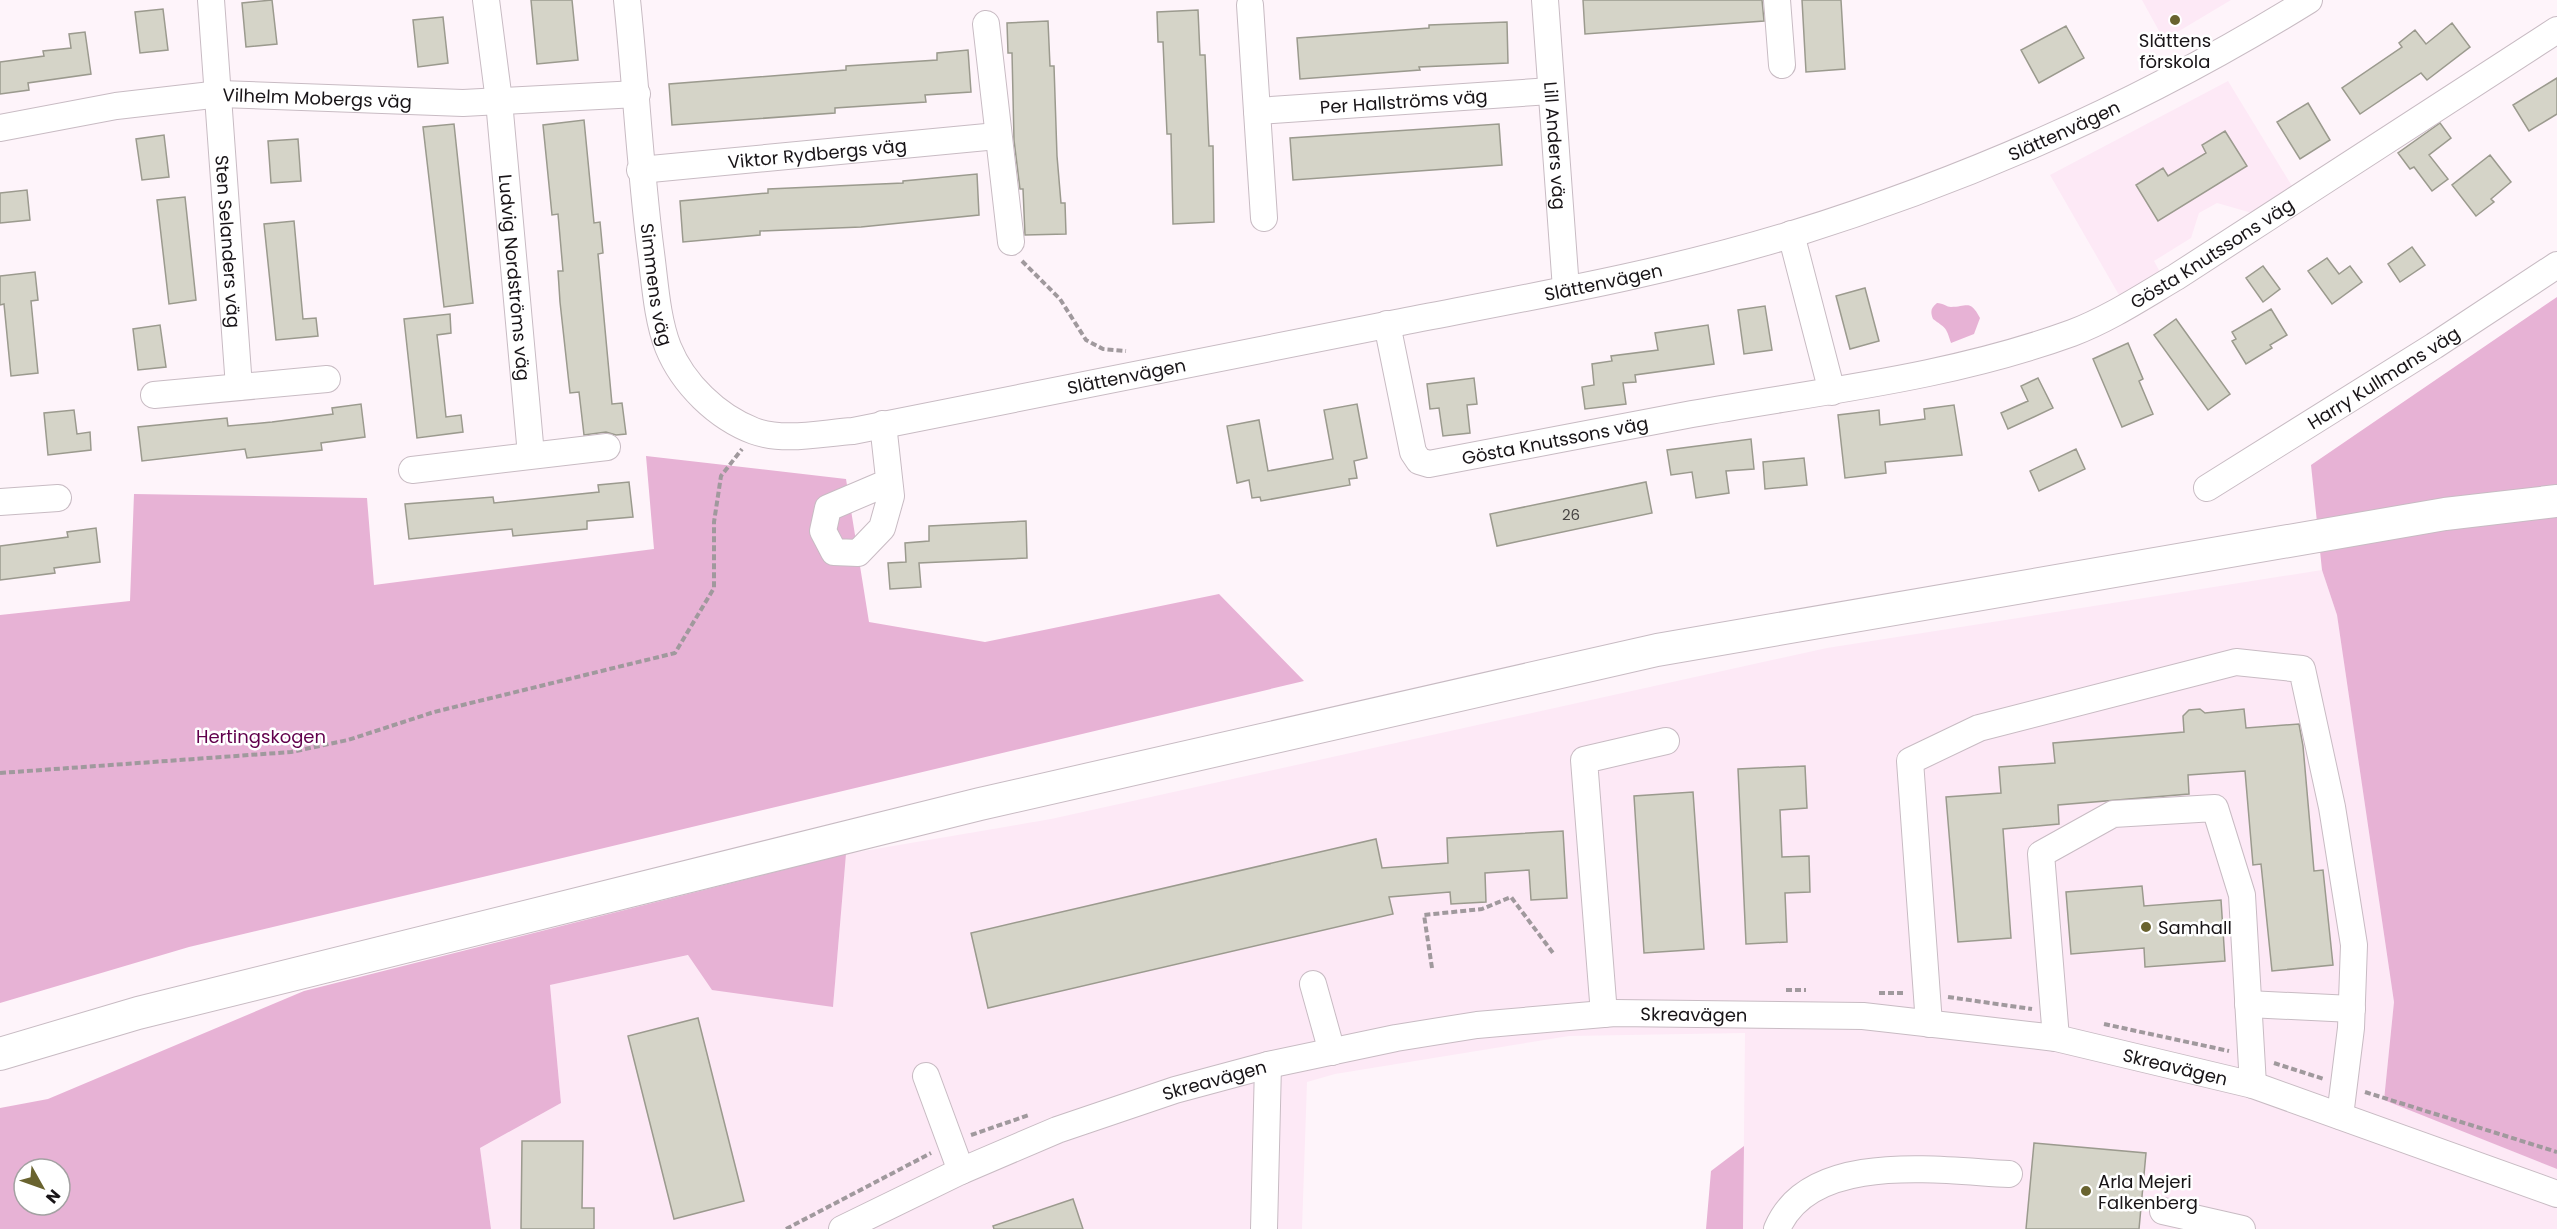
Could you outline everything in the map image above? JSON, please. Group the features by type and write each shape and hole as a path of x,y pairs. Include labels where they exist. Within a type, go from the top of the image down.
{"main road":[{"path":"0,1054 138,1013 980,804 1657,650 2445,514 2557,501"}],"street":[{"name":"Sten Selanders väg","path":"211,0 239,387"},
{"name":"Ludvig Nordströms väg","path":"486,0 499,101 531,455"},
{"name":"Simmens väg","path":"627,0 637,94 640,171 657,294 668,346 689,384 720,412 754,431 790,436 853,430"},
{"name":"Lill Anders väg","path":"1545,0 1566,289"},
{"path":"1777,0 1782,65"},
{"name":"Slättenvägen","path":"853,430 1640,275 1791,234 1894,201 2004,158 2192,67 2309,0"},
{"path":"1250,5 1264,218"},
{"path":"986,24 997,136 1011,242"},
{"name":"Gösta Knutssons väg","path":"1387,324 1413,452 1419,461 1429,464 1692,414 1934,374 1988,361 2074,332 2114,313 2176,278 2557,30"},
{"name":"Per Hallströms väg","path":"1257,111 1551,91"},
{"name":"Vilhelm Mobergs väg","path":"0,128 116,106 219,94 462,102 637,94"},
{"name":"Viktor Rydbergs väg","path":"640,171 997,136"},
{"path":"1791,234 1832,392"},
{"name":"Harry Kullmans väg","path":"2207,488 2434,346 2557,265"},
{"path":"154,395 327,379"},
{"path":"883,424 889,482"},
{"path":"412,470 607,447"},
{"path":"0,502 58,498"},
{"path":"1929,1024 1911,761 1979,728 2236,662 2302,669 2332,807 2354,945 2352,1009 2340,1116"},
{"path":"1604,1014 1584,760 1666,741"},
{"path":"2056,1038 2041,854 2113,814 2215,808 2242,895 2253,1085"},
{"path":"1313,984 1332,1052"},
{"path":"2248,1004 2352,1009"},
{"name":"Skreavägen","path":"842,1229 961,1171 1089,1119 1175,1090 1268,1065 1477,1025 1604,1014 1863,1016 2056,1038 2253,1085 2557,1194"},
{"path":"1264,1229 1268,1065"},
{"path":"926,1076 961,1171"},
{"path":"1777,1229 1784,1213 1811,1192 1842,1177 1887,1168 2009,1174"},
{"path":"2163,1211 2242,1229"}],"path":[{"path":"1011,242 1021,260 1060,299 1086,340 1103,349 1136,351"},
{"path":"0,773 291,752 348,740 434,712 675,653 714,588 714,522 721,476 754,431"},
{"path":"1432,968 1424,915 1482,909 1511,897 1554,953"},
{"path":"1775,990 1810,990"},
{"path":"1868,992 1927,994 2054,1012"},
{"path":"2098,1022 2251,1056 2557,1152"},
{"path":"786,1229 950,1143 1031,1114"}],"shaded area":[{"name":"Slättens förskola","path":"2142,0 2231,0 2164,40"},
{"path":"2228,81 2295,191 2259,215 2217,203 2199,213 2191,238 2154,261 2160,272 2119,295 2050,175"},
{"path":"2322,570 2337,615 2394,1002 2384,1099 2557,1169 2557,1229 1743,1229 1745,1033 1569,1036 1335,1074 1307,1082 1302,1229 491,1229 480,1148 561,1103 550,985 689,955 833,1007 846,854 1051,819 1827,648"}],"green space":[{"path":"2557,297 2557,1169 2384,1100 2394,1002 2337,615 2322,570 2311,465"},
{"path":"1937,303 1951,307 1971,306 1980,318 1974,334 1951,343 1945,328 1933,319 1933,306"},
{"name":"Hertingskogen","path":"646,456 846,479 869,622 985,642 1219,594 1304,681 189,947 0,1003 0,615 130,601 134,494 367,498 374,585 654,549"},
{"path":"846,854 833,1007 712,990 688,955 550,985 561,1103 480,1148 491,1229 0,1229 0,1108 48,1099 304,991"},
{"path":"1744,1146 1743,1229 1706,1229 1711,1171"}],"building":[{"path":"272,0 277,44 246,47 242,3"},
{"path":"531,0 572,0 578,60 537,64"},
{"path":"1583,0 1762,0 1764,21 1585,34"},
{"path":"1802,0 1841,0 1845,69 1806,72"},
{"path":"163,9 168,50 140,53 135,12"},
{"path":"1198,10 1200,55 1205,55 1209,146 1213,146 1214,222 1173,224 1171,134 1167,134 1163,42 1158,42 1157,12"},
{"path":"443,17 448,63 418,67 413,20"},
{"path":"1048,21 1050,66 1054,66 1057,156 1061,203 1065,203 1066,234 1025,235 1023,189 1020,189 1014,140 1012,53 1008,53 1007,23"},
{"path":"1507,22 1508,63 1419,67 1420,70 1300,79 1297,38 1429,28 1429,25"},
{"path":"2452,23 2470,47 2427,80 2421,73 2360,114 2342,88 2402,47 2399,43 2415,30 2426,44"},
{"path":"2066,26 2084,58 2039,83 2021,50"},
{"path":"85,32 91,74 28,83 29,90 0,94 0,62 44,56 43,51 71,48 69,34"},
{"path":"968,50 971,92 925,95 926,102 835,108 835,113 672,125 669,84 846,70 846,66 937,60 937,53"},
{"path":"2557,78 2557,114 2529,131 2513,105"},
{"path":"2308,103 2330,140 2300,159 2277,122"},
{"path":"584,120 594,223 600,222 603,253 598,254 612,404 622,403 626,434 616,435 606,432 584,435 579,392 570,393 560,302 558,271 563,271 558,214 552,215 543,125"},
{"path":"2440,123 2451,138 2429,155 2448,179 2432,191 2414,167 2410,169 2398,153"},
{"path":"454,124 473,303 444,307 423,127"},
{"path":"1499,124 1502,165 1293,180 1290,138"},
{"path":"2225,131 2247,166 2158,221 2136,185 2163,168 2168,176 2206,153 2202,145"},
{"path":"164,135 169,177 142,180 136,139"},
{"path":"298,139 301,181 271,183 268,141"},
{"path":"2490,155 2511,182 2491,199 2494,202 2476,216 2452,185"},
{"path":"977,174 979,215 861,227 760,231 760,235 683,242 680,201 768,193 768,189 903,183 903,181"},
{"path":"27,190 30,220 0,223 0,193"},
{"path":"185,197 196,300 169,304 157,200"},
{"path":"294,221 303,319 316,318 318,336 276,340 264,224"},
{"path":"2412,247 2425,265 2400,282 2388,264"},
{"path":"2327,258 2339,274 2350,266 2362,282 2332,304 2308,271"},
{"path":"2263,266 2280,289 2263,302 2246,278"},
{"path":"35,272 38,300 31,301 38,373 11,376 4,304 0,305 0,276"},
{"path":"1865,288 1879,341 1850,349 1836,296"},
{"path":"1765,306 1772,350 1744,354 1738,310"},
{"path":"2271,309 2287,335 2270,345 2272,348 2246,364 2232,341 2236,339 2232,332"},
{"path":"450,314 451,333 437,335 446,417 461,415 463,432 417,438 404,319"},
{"path":"2176,319 2230,394 2208,410 2154,335"},
{"path":"160,325 166,367 138,370 133,329"},
{"path":"1708,325 1714,364 1635,375 1636,382 1623,383 1626,404 1585,409 1582,387 1594,385 1592,364 1612,361 1611,356 1658,350 1655,333"},
{"path":"2128,343 2143,379 2139,381 2153,414 2122,427 2093,359"},
{"path":"1474,378 1477,404 1467,405 1470,433 1443,436 1439,408 1430,409 1427,384"},
{"path":"2038,378 2053,408 2008,429 2001,413 2028,401 2021,386"},
{"path":"361,404 365,437 321,443 322,450 247,458 245,449 142,461 138,427 227,418 228,426 272,422 333,414 332,408"},
{"path":"1357,404 1367,458 1354,461 1357,478 1349,479 1350,485 1261,501 1260,497 1252,498 1249,480 1237,483 1227,426 1259,420 1268,471 1333,459 1324,410"},
{"path":"1954,405 1962,455 1885,462 1886,473 1845,478 1838,415 1879,410 1880,425 1925,419 1924,409"},
{"path":"74,410 77,434 90,432 91,450 48,455 44,413"},
{"path":"1751,439 1754,469 1726,471 1729,493 1696,498 1692,472 1671,475 1667,450"},
{"path":"2076,449 2085,469 2039,491 2030,471"},
{"path":"1804,458 1807,485 1765,489 1763,462"},
{"path":"629,482 633,517 587,521 587,529 513,536 512,529 409,539 405,504 493,497 494,503 599,492 598,485"},
{"path":"1646,482 1652,513 1497,546 1490,514"},
{"path":"1026,521 1027,558 919,563 921,587 890,589 888,563 906,562 905,543 929,541 929,526"},
{"path":"96,528 100,562 54,568 55,573 0,580 0,546 68,537 67,532"},
{"path":"2200,709 2205,713 2244,709 2246,728 2299,724 2314,871 2323,870 2333,965 2272,971 2261,864 2253,865 2245,771 2188,775 2189,794 2058,805 2059,824 2003,829 2011,938 1958,942 1946,797 2001,793 1999,767 2055,763 2053,743 2184,732 2183,716 2189,710"},
{"path":"1805,766 1807,808 1780,810 1782,857 1809,856 1810,892 1785,893 1787,942 1746,944 1738,769"},
{"path":"1693,792 1704,949 1644,953 1634,796"},
{"path":"1563,831 1567,898 1531,900 1529,870 1485,873 1486,902 1451,904 1450,892 1389,897 1393,914 988,1008 971,933 1376,839 1382,868 1448,863 1447,838"},
{"name":"Samhall","path":"2142,886 2144,906 2221,900 2225,961 2145,967 2144,948 2071,954 2066,892"},
{"path":"698,1018 744,1201 674,1219 628,1036"},
{"path":"522,1141 583,1141 582,1208 594,1208 594,1229 521,1229"},
{"name":"Arla Mejeri Falkenberg","path":"2034,1143 2146,1153 2139,1229 2026,1229"},
{"path":"1073,1199 1083,1229 994,1229 993,1226"}],"place":[{"name":"Slättens förskola","path":"2175,20"},
{"name":"Samhall","path":"2146,927"},
{"name":"Arla Mejeri Falkenberg","path":"2086,1191"}]}
